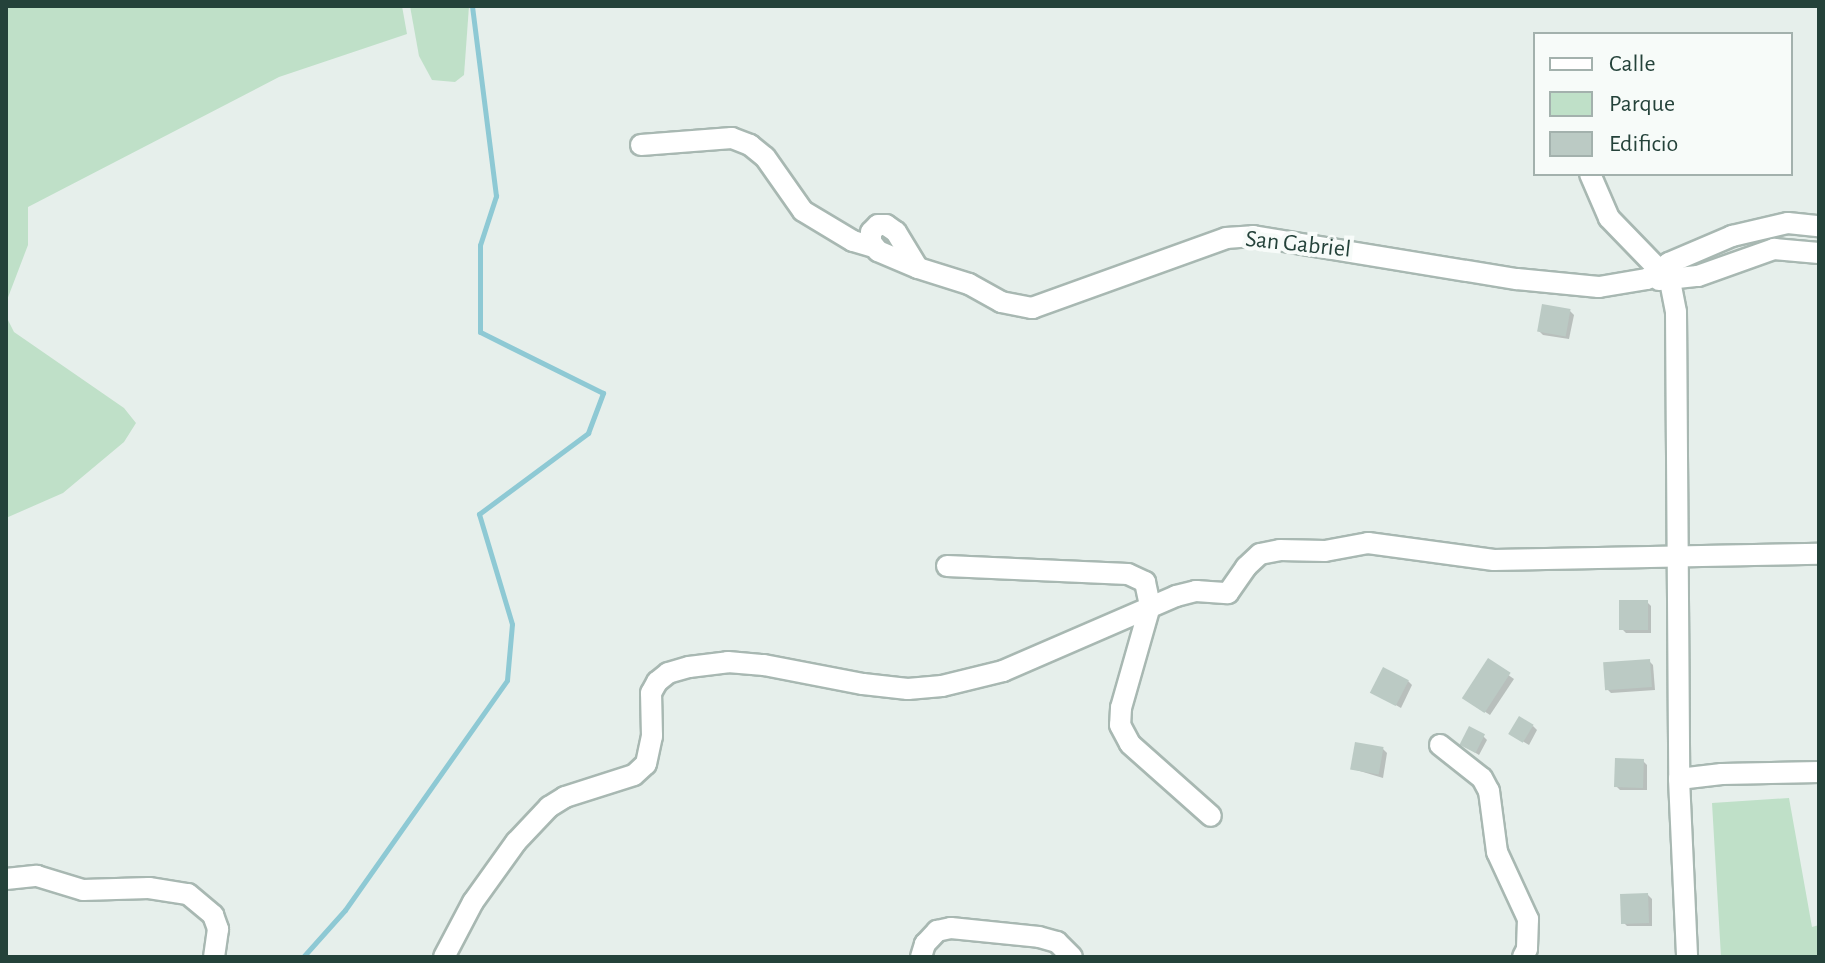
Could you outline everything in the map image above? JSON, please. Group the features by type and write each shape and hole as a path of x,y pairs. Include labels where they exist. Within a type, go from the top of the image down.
{"street":[{"name":"San Gabriel","path":"641,145 732,138 750,145 765,157 803,211 853,241 874,247 918,268 969,284 1001,302 1032,308 1192,248 1226,238 1253,236 1555,284 1599,287 1659,276"},
{"path":"1591,176 1609,218 1659,276 1679,350 1679,779 1687,957"},
{"path":"1659,276 1719,241 1771,225 1819,226"},
{"path":"1659,276 1698,276 1774,249 1819,253"},
{"path":"444,957 473,902 516,842 549,807 565,797 634,775 646,764 652,736 651,693 657,682 668,673 728,662 908,689 942,686 1003,671 1150,606 1196,591 1228,593 1246,567 1260,554 1280,550 1325,551 1368,543 1494,560 1819,554"},
{"path":"947,566 1128,574 1145,582 1150,606 1121,708 1120,725 1130,744 1211,816"},
{"path":"1440,745 1482,778 1489,791 1497,852 1528,919 1527,949 1523,957"},
{"path":"1679,779 1744,773 1819,772"},
{"path":"6,879 37,876 97,891 149,888 188,894 213,915 218,929 214,957"},
{"path":"921,957 925,944 937,931 951,928 1039,937 1057,942 1072,957"}],"green space":[{"path":"6,6 402,6 407,34 279,77 28,207 28,245 7,300 7,318 14,332 124,408 136,423 124,442 63,493 6,518"},
{"path":"410,6 469,6 464,75 455,82 432,80 419,56"},
{"path":"1789,798 1812,927 1819,925 1819,957 1721,957 1712,803"}],"building":[{"path":"1542,304 1571,309 1566,337 1537,332"},
{"path":"1619,600 1648,600 1648,630 1619,630"},
{"path":"1488,658 1511,673 1485,713 1462,698"},
{"path":"1650,659 1652,687 1605,690 1603,662"},
{"path":"1383,667 1409,680 1396,706 1370,693"},
{"path":"1519,716 1534,725 1523,743 1508,734"},
{"path":"1469,726 1485,734 1476,753 1459,745"},
{"path":"1355,742 1384,747 1379,775 1350,770"},
{"path":"1615,758 1644,759 1643,788 1614,787"},
{"path":"1648,893 1649,923 1621,924 1620,894"}],"waterway":[{"path":"303,957 345,910 507,680 512,624 479,514 588,433 603,393 480,332 480,245 496,196 472,6"}]}
